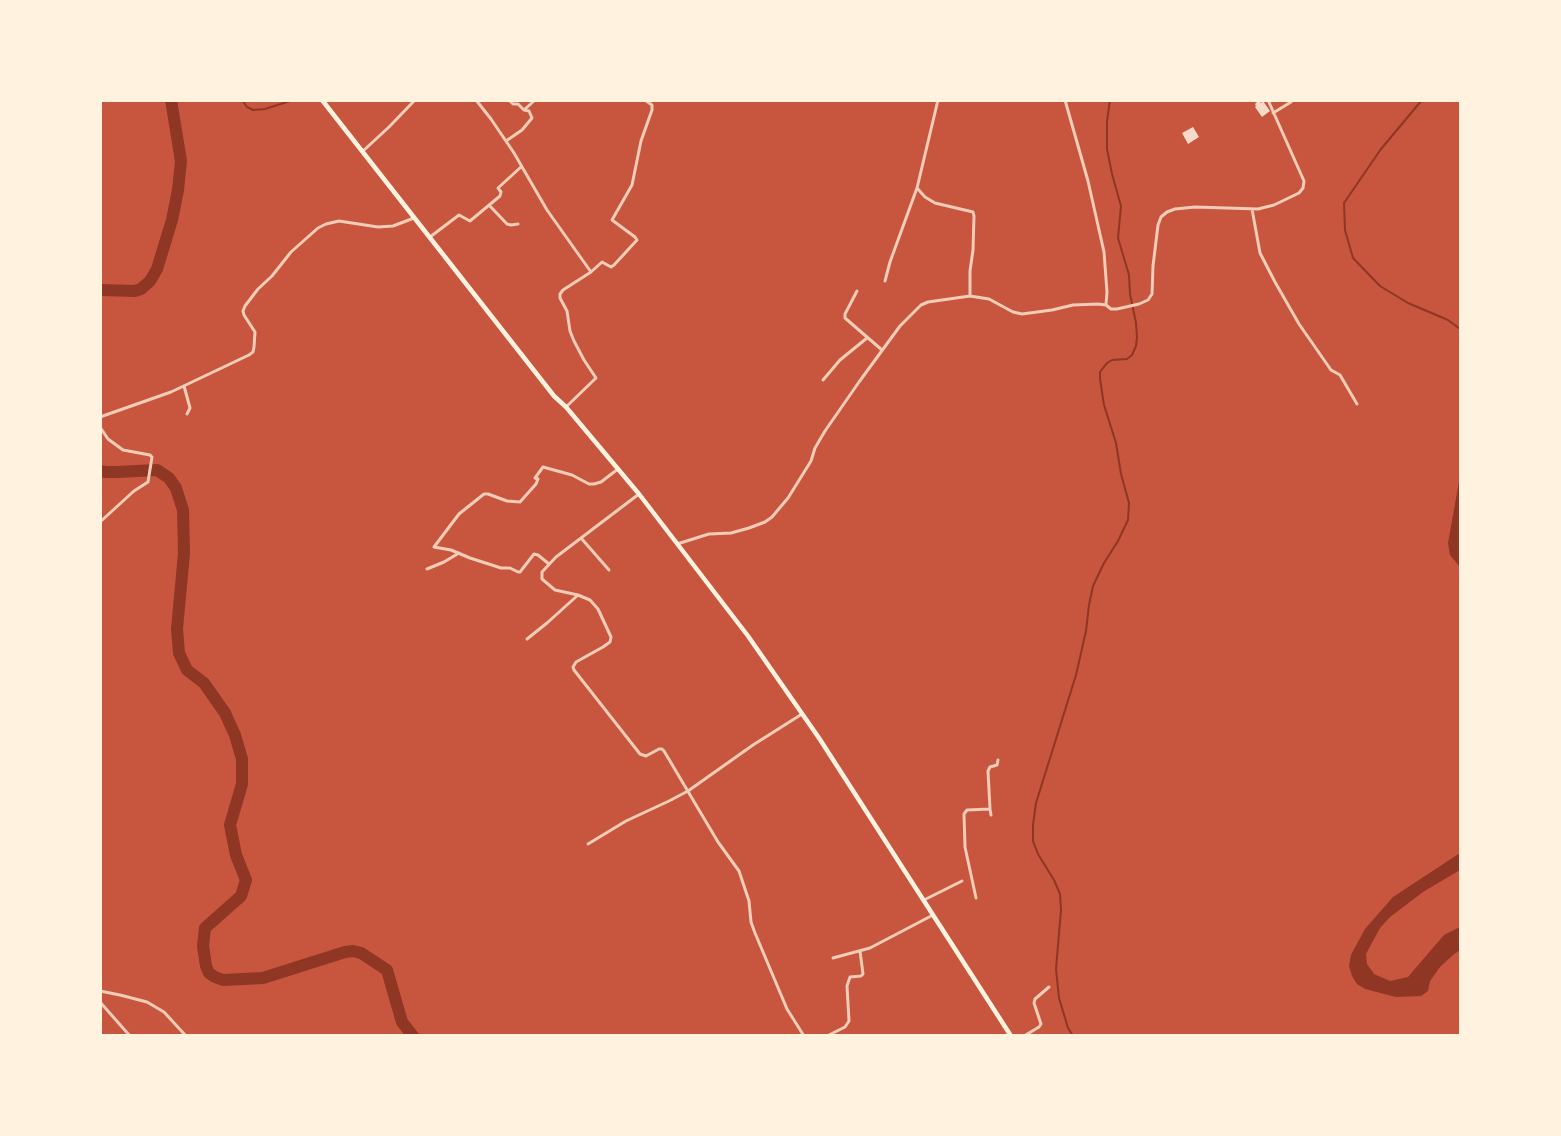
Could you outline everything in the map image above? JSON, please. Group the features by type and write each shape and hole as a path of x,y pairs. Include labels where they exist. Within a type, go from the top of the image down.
{"highway":[{"path":"322,100 554,396 566,407 639,494 748,636 802,714 1011,1035"}],"street":[{"path":"363,151 415,100"},
{"path":"506,141 522,130 532,118 529,111 509,100"},
{"path":"524,110 536,100"},
{"path":"566,407 596,378 574,341 567,311 560,294 602,262 613,266 637,240 612,220 630,189 641,141 653,107 645,100"},
{"path":"885,281 916,188 938,100"},
{"path":"1065,100 1088,181 1103,246 1106,305"},
{"path":"677,544 709,534 731,533 749,528 772,517 788,498 811,461 815,448 825,431 882,350 907,318 921,305 970,296 988,299 1013,312 1022,314 1091,303 1106,305 1114,309 1139,304 1148,300 1152,294 1158,225 1164,214 1175,209 1195,207 1252,209 1275,205 1299,192 1304,186 1304,181 1268,100"},
{"path":"478,101 506,141 547,210 591,272"},
{"path":"1273,113 1292,102"},
{"path":"430,237 459,215 470,221 500,196 501,192 498,188 521,167"},
{"path":"916,188 935,203 973,212 974,250 970,271 970,296"},
{"path":"489,205 507,224 518,224"},
{"path":"1252,209 1259,248 1266,266 1299,324 1331,370 1340,375 1357,404"},
{"path":"100,417 162,396 253,352 255,332 244,315 245,306 291,252 318,228 339,221 378,227 393,226 414,218"},
{"path":"857,291 845,318 882,350"},
{"path":"823,380 840,360 867,338"},
{"path":"184,386 190,408 187,414"},
{"path":"100,427 108,439 123,450 152,457 148,482 134,491 100,522"},
{"path":"549,564 534,554 518,572 434,547 459,514 484,494 507,501 520,502 536,484 538,479 536,478 543,467 572,475 589,484 601,482 618,469"},
{"path":"639,494 556,557 542,572 542,579 558,591 590,600 598,609 611,639 609,644 576,662 574,670 640,754 646,756 659,749 664,751 718,842 739,871 749,901 751,922 755,933 787,1009 804,1035"},
{"path":"581,538 609,570"},
{"path":"427,570 459,553"},
{"path":"527,639 578,595"},
{"path":"588,844 626,821 688,791 802,714"},
{"path":"991,815 988,771 990,767 997,765 998,760"},
{"path":"976,898 965,847 964,814 967,810 990,809"},
{"path":"924,900 962,880"},
{"path":"833,958 870,948 933,915"},
{"path":"827,1035 844,1027 849,1021 847,986 850,977 863,975 860,951"},
{"path":"1024,1035 1041,1024 1034,1003 1035,999 1049,987"},
{"path":"100,991 147,1002 164,1012 186,1035"},
{"path":"100,1002 130,1035"}],"shaded area":[{"path":"1460,476 1460,567 1450,555 1448,543"},
{"path":"1460,853 1460,870 1423,892 1390,917 1380,928 1366,954 1367,964 1374,974 1390,981 1408,977 1444,935 1460,927 1460,950 1440,967 1430,981 1428,991 1421,996 1396,997 1365,989 1357,984 1349,966 1351,955 1365,929 1393,897"}],"building":[{"path":"1259,100 1261,103 1263,101 1270,111 1262,117 1255,107"},
{"path":"1193,127 1199,137 1188,144 1182,133"}],"waterway":[{"path":"100,290 135,291 141,289 150,281 157,269 172,220 181,161 171,100"},
{"path":"242,100 247,107 253,110 265,109 293,100"},
{"path":"1073,1036 1068,1028 1059,998 1056,969 1061,910 1060,894 1038,854 1033,841 1033,825 1036,803 1076,675 1093,586 1128,520 1129,503 1116,443 1104,405 1100,379 1100,372 1107,363 1112,360 1127,359 1132,355 1137,337 1129,275 1118,238 1121,206 1107,149 1110,100"},
{"path":"1422,100 1381,149 1344,203 1345,230 1353,258 1380,286 1408,303 1448,320 1460,329"},
{"path":"100,471 157,470 169,478 176,488 183,510 184,553 177,629 179,653 187,670 204,683 225,713 242,759 242,784 230,825 236,855 246,880 241,896 205,928 203,946 209,973 223,980 263,978 345,952 361,953 387,970 402,1022 413,1036"}]}
